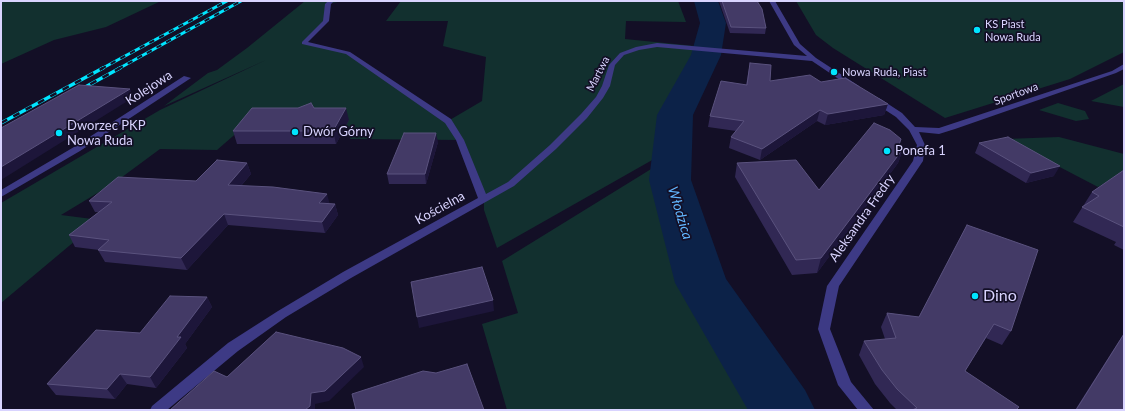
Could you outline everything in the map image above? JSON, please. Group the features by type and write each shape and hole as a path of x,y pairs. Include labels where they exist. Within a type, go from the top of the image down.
{"street":[{"name":"Kościelna","path":"157,410 233,348 282,314 347,275 484,200 460,140 448,121 348,53 304,42 326,21 328,4 331,1"},
{"name":"Aleksandra Fredry","path":"772,1 797,45 814,59 899,115 913,129 921,145 918,161 833,286 824,329 845,385 868,410"},
{"name":"Martwa","path":"484,200 510,184 553,147 584,116 599,98 606,86 612,65 622,54 638,48 657,45 814,59"},
{"name":"Sportowa","path":"913,129 940,131 1114,72 1124,66"},
{"name":"Kolejowa","path":"1,194 77,150 187,78"}],"green space":[{"path":"1,1 161,1 106,27 54,40 1,64"},
{"path":"305,1 342,1 328,4 326,21 305,42 348,53 448,121 482,101 486,57 443,46 448,21 386,21 401,1 678,1 686,22 626,21 625,39 705,47 706,55 675,115 670,180 701,283 782,410 507,410 482,324 518,313 502,261 656,166 654,159 497,248 484,210 484,200 460,140 350,139 351,129 240,130 217,150 160,149 114,183 61,215 100,220 1,303 1,203 160,110 266,60 164,106 208,73 217,70 247,48"},
{"path":"796,1 1124,1 1124,52 1070,79 945,118 833,48 816,35"},
{"path":"1124,84 1124,107 1091,101"},
{"path":"1058,103 1085,111 1089,119 1076,121 1039,110"},
{"path":"1059,137 1124,154 1124,172 1098,187 1006,139"}],"building":[{"path":"722,1 757,1 762,9 766,28 731,27"},
{"path":"750,63 771,65 770,81 810,75 821,82 845,78 888,104 828,114 820,110 762,149 731,137 744,121 710,116 721,81 747,85"},
{"path":"79,85 130,89 1,167 1,128"},
{"path":"311,103 314,108 346,108 333,131 233,131 252,108 298,108"},
{"path":"874,123 890,130 901,139 898,148 903,149 821,258 796,260 737,163 796,160 819,190"},
{"path":"404,133 436,133 425,174 387,174"},
{"path":"1008,137 1060,166 1031,173 979,143"},
{"path":"217,160 247,163 228,185 273,187 327,194 319,203 335,204 322,222 224,214 181,258 98,250 109,240 69,235 112,202 89,201 118,177 196,181"},
{"path":"1124,170 1124,227 1082,207 1099,196 1092,192"},
{"path":"967,225 1038,250 1011,331 994,324 965,371 1019,407 1016,410 912,410 917,408 897,389 882,370 864,341 896,338 887,313 919,317"},
{"path":"482,267 493,300 417,317 411,282"},
{"path":"170,296 207,297 177,337 181,337 150,377 120,374 107,389 47,384 96,330 140,333"},
{"path":"276,332 343,348 361,357 325,391 311,393 310,406 305,410 170,410 214,371 227,377"},
{"path":"1124,334 1124,410 1076,410"},
{"path":"467,364 484,410 356,410 352,394 423,371 436,373"}],"waterway":[{"name":"Włodzica","path":"706,1 713,23 706,55 675,115 670,180 701,283 782,410"}],"railway":[{"path":"101,69 227,1"},
{"path":"118,69 241,1"},
{"path":"1,123 103,68"},
{"path":"78,91 120,68"}],"place":[{"name":"KS Piast Nowa Ruda","path":"977,30"},
{"name":"Nowa Ruda, Piast","path":"834,72"},
{"name":"Dwór Górny","path":"295,132"},
{"name":"Dworzec PKP Nowa Ruda","path":"59,133"},
{"name":"Ponefa 1","path":"887,151"},
{"name":"Dino","path":"975,296"}]}
